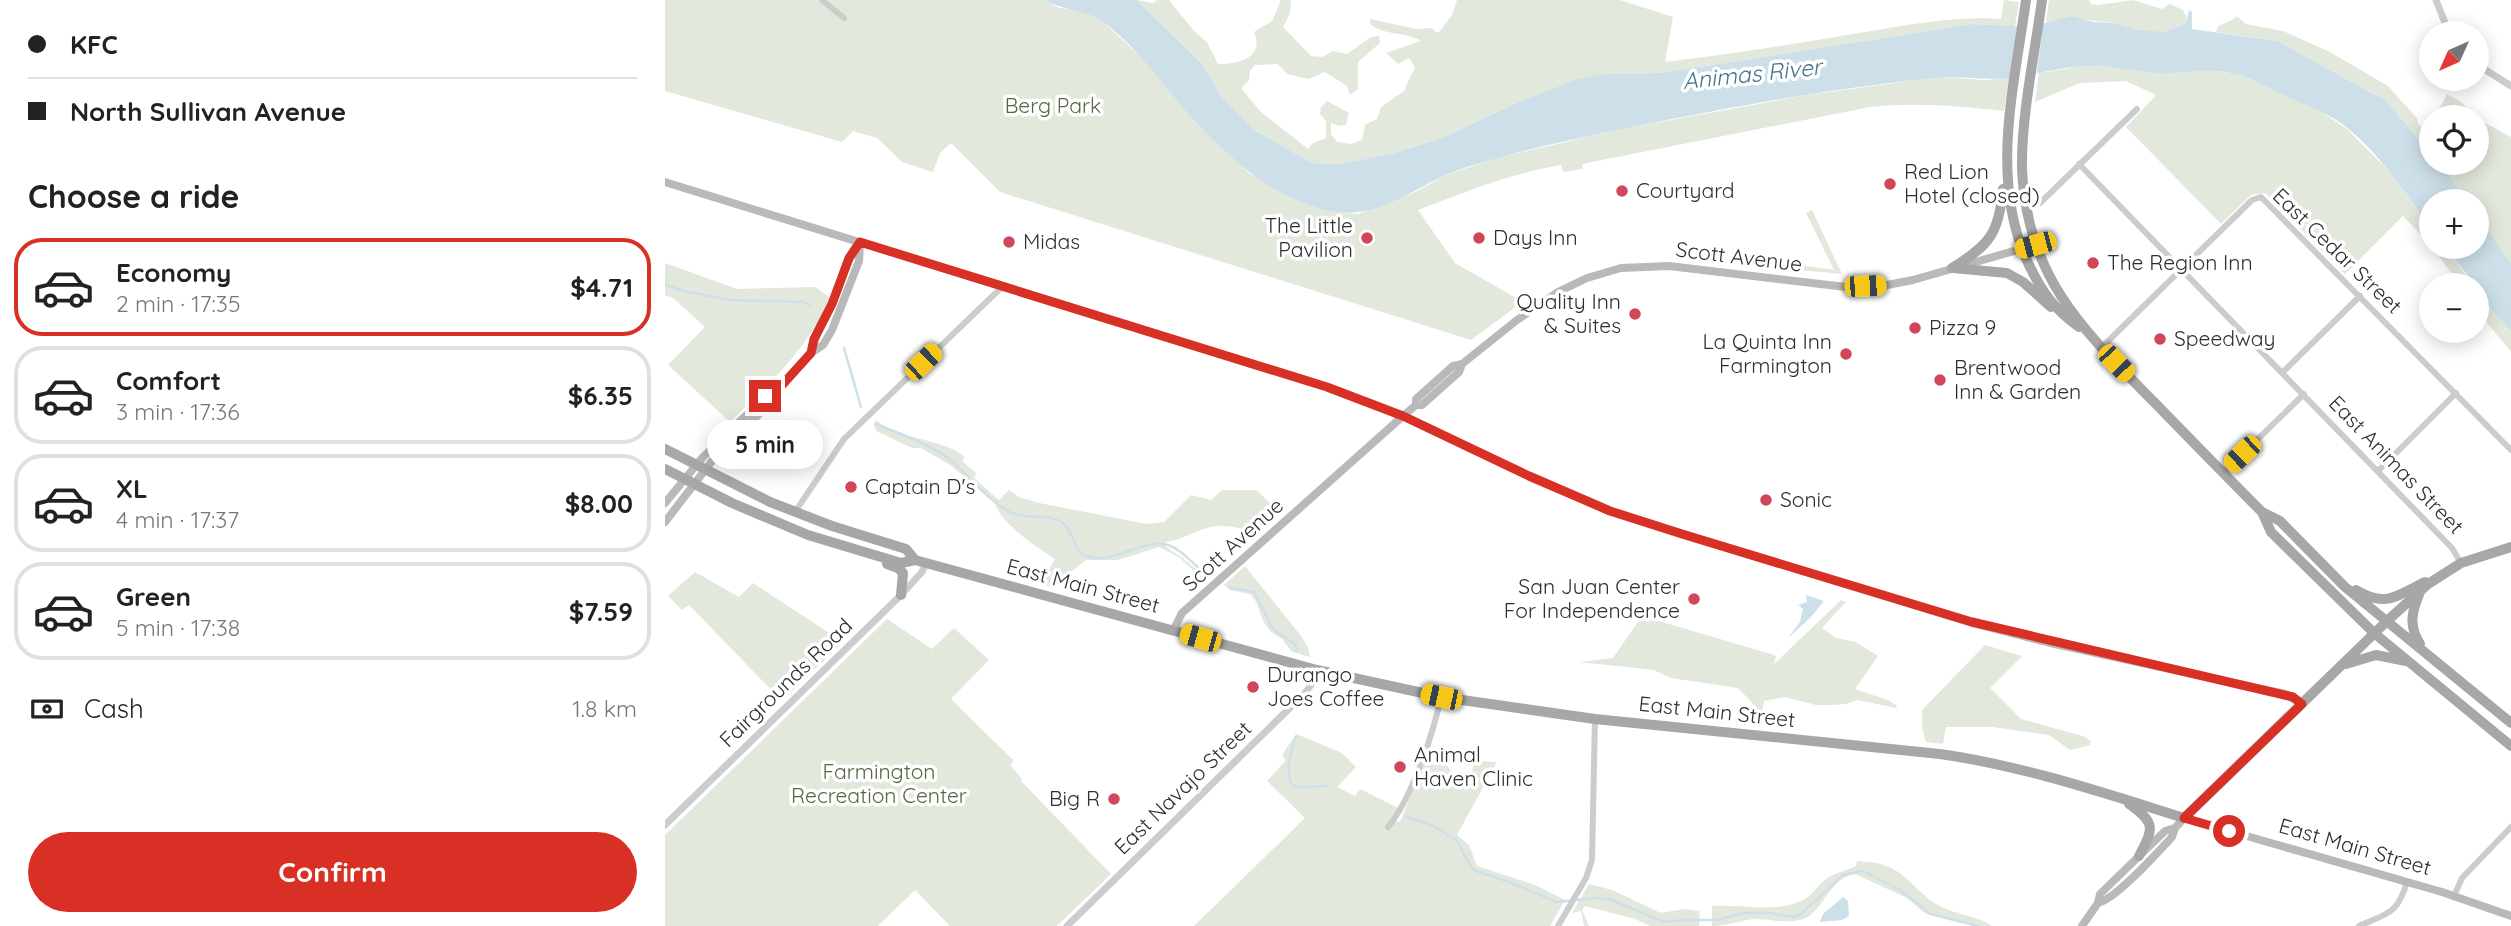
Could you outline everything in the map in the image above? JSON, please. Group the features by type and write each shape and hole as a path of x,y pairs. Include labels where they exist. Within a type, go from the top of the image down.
{"main road":[{"path":"2042,0 2022,153 2027,207 2035,245 2051,280 2085,331 2262,512 2280,521 2336,578 2511,723"},
{"path":"1952,268 1985,246 1994,233 2001,214 2012,101 2026,1"},
{"path":"2006,154 2010,207 2022,249 2040,286 2058,312"},
{"path":"665,182 1327,387 1403,416 1587,501 1682,534 1972,622 2050,643 2285,695 2302,704"},
{"path":"665,522 700,468 771,402 774,394 811,353 823,345 842,308 859,261 860,242"},
{"name":"Scott Avenue","path":"1173,631 1182,613 1403,416 1416,405 1422,405 1459,372 1462,364 1517,320 1558,292 1587,278 1621,268 1669,266 1846,287 1892,284 2035,245"},
{"path":"1952,268 2007,273 2020,280 2040,299 2085,331"},
{"name":"East Main Street","path":"665,449 795,512 906,549 921,561"},
{"name":"East Main Street","path":"665,469 808,535 901,563 921,561 1317,670 1441,697 1595,719 1927,752 1991,761 2454,896 2511,916"},
{"path":"665,503 689,482"},
{"path":"789,528 795,512"},
{"path":"2262,512 2271,532 2374,633 2511,746"},
{"path":"808,535 820,543 898,568 903,576 901,595"},
{"path":"2336,578 2371,598 2395,598 2461,563 2511,547"},
{"path":"2098,903 2107,901 2172,838 2175,828 2184,818 2374,633 2441,575"},
{"path":"2421,590 2412,614 2413,628 2418,642 2431,657"},
{"path":"2342,665 2376,655 2410,663"},
{"path":"2120,798 2144,814 2150,823 2149,836 2139,856"},
{"path":"2082,926 2098,903 2100,894 2165,831 2175,828"}],"street":[{"path":"823,0 844,18"},
{"path":"2436,0 2444,21"},
{"path":"2489,73 2511,86"},
{"path":"2027,207 2040,203 2137,109"},
{"path":"2080,164 2282,373 2360,296"},
{"name":"East Cedar Street","path":"2182,270 2256,198 2265,200 2511,450"},
{"path":"2101,348 2182,270"},
{"path":"795,512 797,505 844,439 1003,286"},
{"name":"East Animas Street","path":"2282,373 2452,548 2461,563"},
{"path":"2378,471 2456,393"},
{"path":"2223,473 2304,394"},
{"name":"Fairgrounds Road","path":"665,825 901,595 922,572 921,561"},
{"name":"East Navajo Street","path":"1067,926 1304,693 1314,681 1317,670"},
{"path":"1388,827 1397,817 1410,788 1432,733 1441,697"},
{"path":"1558,926 1587,878 1592,860 1595,719"},
{"path":"2454,896 2462,878 2511,827"},
{"path":"2359,926 2396,908 2401,902 2407,882"}],"green space":[{"name":"Berg Park","path":"665,0 1044,0 1059,8 1085,11 1103,22 1153,68 1193,118 1249,173 1342,213 1358,214 1415,192 1446,175 1497,158 1621,129 1807,95 1939,77 1984,80 2009,78 2004,111 1937,105 1870,107 1582,164 1583,169 1563,172 1561,165 1542,168 1488,184 1418,210 1455,263 1521,303 1471,340 1000,192 951,143 940,153 933,172 902,162 877,138 853,131 842,142 665,91"},
{"path":"1137,0 1153,3 1157,0 1169,0 1194,31 1207,42 1218,64 1242,61 1253,54 1256,48 1254,32 1272,21 1281,0 1291,0 1290,14 1283,27 1311,56 1322,57 1333,51 1347,54 1371,37 1379,36 1380,43 1358,62 1358,89 1350,95 1347,86 1325,72 1308,79 1287,74 1278,64 1255,65 1250,71 1249,80 1241,88 1261,112 1308,149 1313,143 1326,138 1326,121 1320,114 1321,107 1327,101 1349,113 1346,125 1331,123 1331,134 1337,142 1351,144 1362,140 1365,125 1377,119 1381,107 1404,91 1415,67 1409,58 1398,64 1386,53 1421,41 1376,28 1370,24 1370,19 1416,29 1432,28 1439,32 1452,15 1457,0 1620,0 1673,17 1665,62 1921,23 2001,19 2004,0 2019,2 2015,26 1972,24 1660,73 1602,74 1516,103 1440,139 1390,154 1337,164 1312,163 1255,130 1222,97 1203,65"},
{"path":"2049,0 2089,0 2091,4 2098,5 2133,0 2162,9 2170,4 2183,10 2187,18 2186,23 2164,32 2139,30 2070,16 2046,23"},
{"path":"2237,16 2246,24 2283,31 2330,52 2388,86 2417,118 2419,139 2385,100 2277,41 2216,32 2218,26"},
{"path":"2083,66 2121,67 2159,73 2197,69 2233,73 2259,82 2319,110 2347,129 2390,172 2419,212 2419,233 2403,216 2345,274 2265,193 2251,195 2221,224 2126,127 2156,95 2126,81 2080,83 2035,102 2039,73"},
{"path":"2447,94 2464,105 2441,105"},
{"path":"2489,125 2511,137 2511,263 2489,232 2489,189 2458,189 2448,175 2489,175"},
{"path":"1812,210 1842,274 1791,269 1792,264 1834,270 1806,213"},
{"path":"2441,259 2453,259 2465,273 2451,273"},
{"path":"665,263 737,289 816,287 830,298 811,334 799,350 730,422 668,365 705,327 673,298 665,295"},
{"path":"2489,307 2511,331 2511,352 2489,325"},
{"path":"876,420 898,432 956,451 965,457 962,461 977,474 974,478 999,500 1009,490 1019,497 1039,503 1147,524 1164,522 1191,495 1211,500 1222,490 1256,490 1278,506 1275,512 1276,520 1259,531 1230,526 1213,527 1166,542 1165,546 1184,559 1209,581 1200,577 1179,557 1159,547 1118,560 1086,560 1055,584 1054,588 1041,584 1055,559 1011,526 1003,518 994,501 950,465 921,448 912,448 876,431"},
{"path":"1245,566 1302,637 1310,657 1292,652 1282,639 1271,632 1250,594 1230,590 1224,585"},
{"path":"695,572 739,597 753,583 843,642 782,701 689,605 682,610 668,596"},
{"path":"1841,600 1846,602 1822,628 1836,638 1856,642 1878,656 1855,689 1890,701 1896,708 1857,700 1846,704 1816,705 1785,697 1764,701 1762,713 1738,688 1671,678 1654,670 1579,662 1613,658 1642,616 1774,655 1774,664"},
{"name":"Farmington Recreation Center","path":"887,619 932,649 954,628 989,660 951,699 1014,761 1010,765 1021,781 1111,874 1057,926 950,926 915,890 878,926 665,926 665,835"},
{"path":"1985,645 2022,656 1990,688 2021,719 2083,736 2091,741 2090,745 2070,750 2049,735 1992,727 1946,727 1943,744 1926,742 1922,728 1922,710"},
{"path":"1296,734 1342,753 1356,767 1337,787 1355,796 1360,789 1398,808 1392,819 1400,822 1429,751 1442,757 1453,775 1471,777 1474,761 1497,762 1457,835 1469,845 1477,866 1535,885 1565,900 1550,926 1194,926 1305,818 1267,781 1286,760 1282,755"},
{"path":"1857,861 1878,863 1892,868 1936,904 1992,926 1973,926 1926,914 1905,897 1855,874 1847,876 1834,886 1814,912 1801,920 1788,922 1755,919 1712,926 1712,906 1791,905 1808,897 1830,877 1856,866"},
{"path":"1589,884 1612,890 1661,913 1684,909 1700,911 1699,926 1650,926 1635,919 1585,906 1582,910 1589,926 1584,926 1581,911 1572,913"}],"water":[{"name":"Animas River","path":"1044,0 1137,0 1203,65 1222,97 1255,130 1312,163 1337,164 1390,154 1440,139 1516,103 1576,80 1602,74 1660,73 1972,24 2016,26 2046,23 2070,16 2139,30 2164,32 2186,23 2189,10 2192,12 2192,29 2277,41 2385,100 2419,139 2419,175 2448,175 2458,189 2419,189 2419,212 2374,154 2347,128 2321,112 2247,78 2215,71 2157,73 2087,66 2011,78 1943,77 1868,86 1672,119 1498,158 1446,175 1380,207 1352,213 1338,212 1295,200 1257,177 1206,133 1119,35 1091,16"},
{"path":"2489,232 2511,263 2511,331 2489,307 2489,273 2466,273 2454,259 2489,259"},
{"path":"1806,595 1824,601 1788,638 1800,622 1803,609 1798,605 1807,602"},
{"path":"1843,897 1848,901 1849,916 1842,920 1820,922 1823,914"}],"pier":[{"path":"2044,19 2036,77 2010,81 2018,22"}],"waterway":[{"path":"665,285 729,300 804,302 810,305"},
{"path":"844,348 861,407"},
{"path":"875,424 913,439 948,458 1008,511 1021,516 1048,517 1060,521 1079,551 1089,557 1109,557 1150,544 1168,545 1206,574"},
{"path":"1231,588 1254,592 1273,629 1296,645 1296,651"},
{"path":"1296,737 1289,760 1291,784 1297,787 1328,786"},
{"path":"1406,817 1432,825 1457,841 1473,870 1557,902 1596,898 1612,900 1664,922 1717,920 1744,913 1792,917 1801,914 1843,875 1863,871 1900,890 1931,914 1978,926"}],"place":[{"name":"Red Lion Hotel (closed)","path":"1890,184"},
{"name":"Courtyard","path":"1622,191"},
{"name":"The Little Pavilion","path":"1367,238"},
{"name":"Days Inn","path":"1479,238"},
{"name":"Midas","path":"1009,242"},
{"name":"The Region Inn","path":"2093,263"},
{"name":"Quality Inn & Suites","path":"1635,314"},
{"name":"Pizza 9","path":"1915,328"},
{"name":"Speedway","path":"2160,339"},
{"name":"La Quinta Inn Farmington","path":"1846,354"},
{"name":"Brentwood Inn & Garden","path":"1940,380"},
{"name":"Captain D's","path":"851,487"},
{"name":"Sonic","path":"1766,500"},
{"name":"San Juan Center For Independence","path":"1694,599"},
{"name":"Durango Joes Coffee","path":"1253,687"},
{"name":"Animal Haven Clinic","path":"1400,767"},
{"name":"Big R","path":"1114,799"}],"route":[{"path":"765,396 774,394 811,353 814,339 840,286 849,258 860,242 1327,387 1403,416 1610,511 1682,534 2050,643 2293,697 2302,704 2184,818 2229,831"}]}
